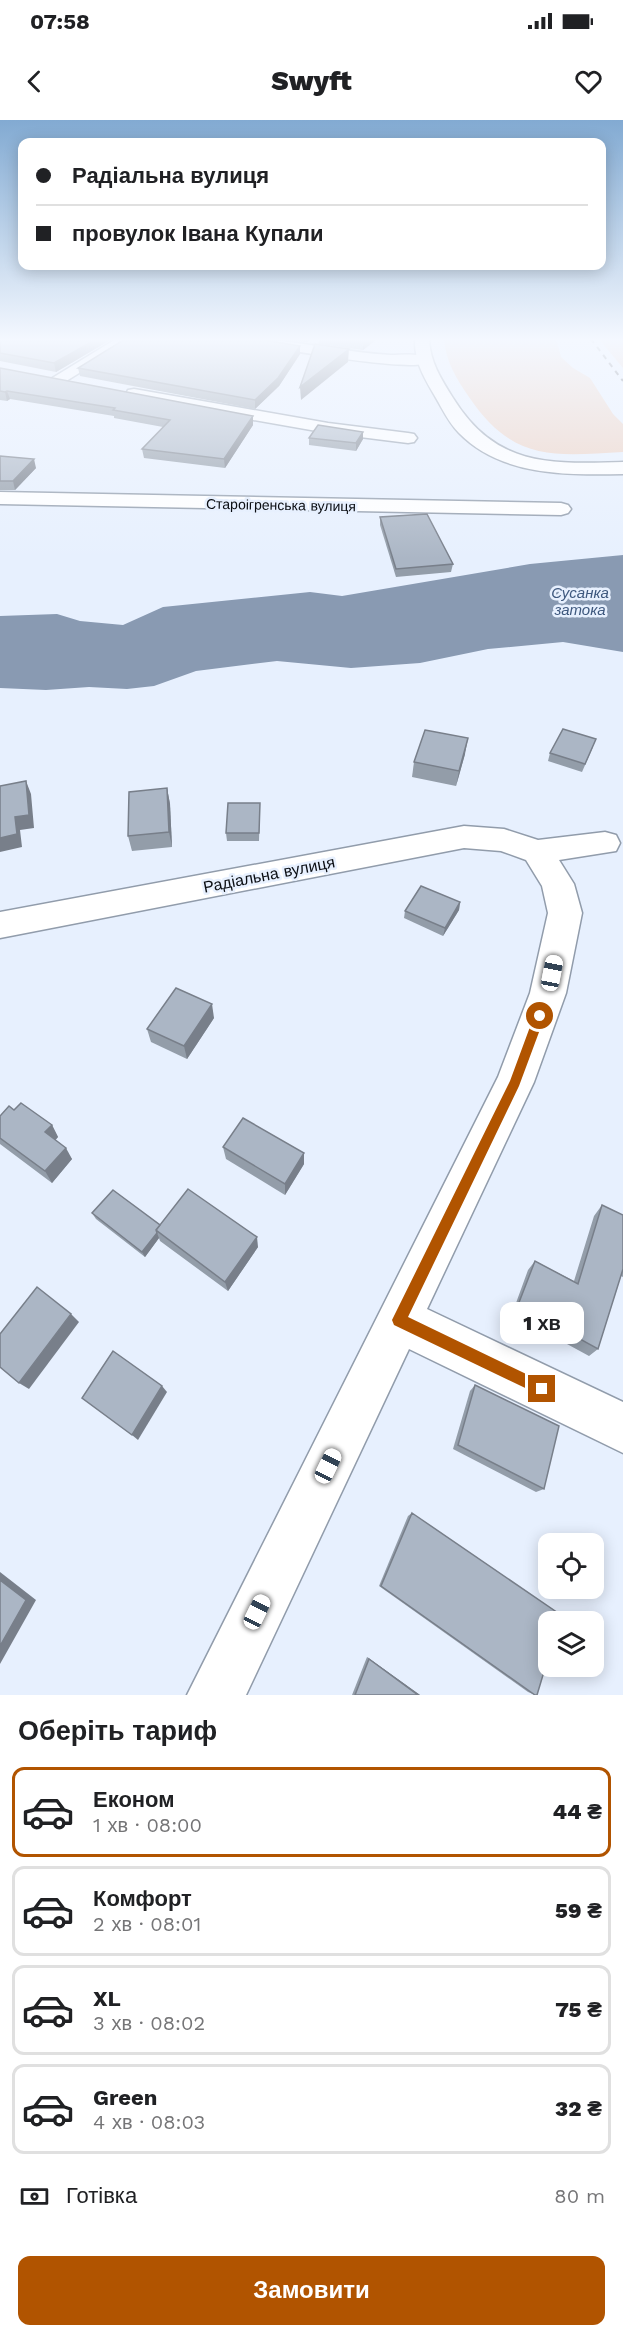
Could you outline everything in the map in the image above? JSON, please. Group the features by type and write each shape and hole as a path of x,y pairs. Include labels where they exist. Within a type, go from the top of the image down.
{"street":[{"path":"241,412 328,428 408,438"},
{"path":"455,412 464,427 485,446 508,458 532,463 616,468"},
{"name":"Староігренська вулиця","path":"0,498 561,509"},
{"name":"Радіальна вулиця","path":"0,925 464,837 504,840 537,852 605,843"},
{"path":"216,1695 515,1082 548,993 565,914 558,884 537,852"},
{"path":"399,1320 623,1428"}],"shaded area":[{"path":"481,412 612,412 623,424 623,452 576,454 536,450 519,444 502,434"}],"water":[{"name":"Сусанка затока","path":"623,555 623,652 563,642 488,649 420,663 351,668 277,661 196,671 154,686 127,689 0,688 0,616 57,614 80,621 123,625 163,607 310,592 342,596 530,564"}],"building":[{"path":"127,412 235,412 253,416 224,459 142,449 170,420"},
{"path":"318,425 363,432 356,443 309,438"},
{"path":"0,456 34,459 13,481 0,481"},
{"path":"427,514 453,564 396,569 380,517"},
{"path":"563,729 596,739 585,764 550,753"},
{"path":"425,730 468,738 459,771 414,762"},
{"path":"26,781 29,815 15,817 17,834 0,838 0,786"},
{"path":"167,788 169,832 128,836 129,792"},
{"path":"228,803 260,803 259,833 226,833"},
{"path":"421,886 460,902 445,928 405,911"},
{"path":"176,988 212,1004 184,1046 147,1029"},
{"path":"21,1103 52,1125 45,1132 66,1148 45,1171 0,1138 0,1116 9,1106 14,1110"},
{"path":"243,1118 304,1153 285,1184 223,1147"},
{"path":"188,1189 257,1237 225,1282 156,1230"},
{"path":"113,1190 160,1225 156,1230 157,1233 142,1252 92,1213"},
{"path":"602,1205 623,1215 623,1269 598,1349 518,1305 535,1261 578,1284"},
{"path":"37,1287 71,1314 19,1383 0,1367 0,1334"},
{"path":"113,1351 162,1386 132,1435 82,1398"},
{"path":"475,1385 559,1426 544,1489 458,1445"},
{"path":"412,1513 555,1611 538,1611 538,1677 542,1677 537,1695 535,1695 381,1586"},
{"path":"0,1580 26,1600 0,1646"},
{"path":"369,1659 418,1695 355,1695"}],"route":[{"path":"540,1016 515,1082 399,1320 542,1389"}]}
